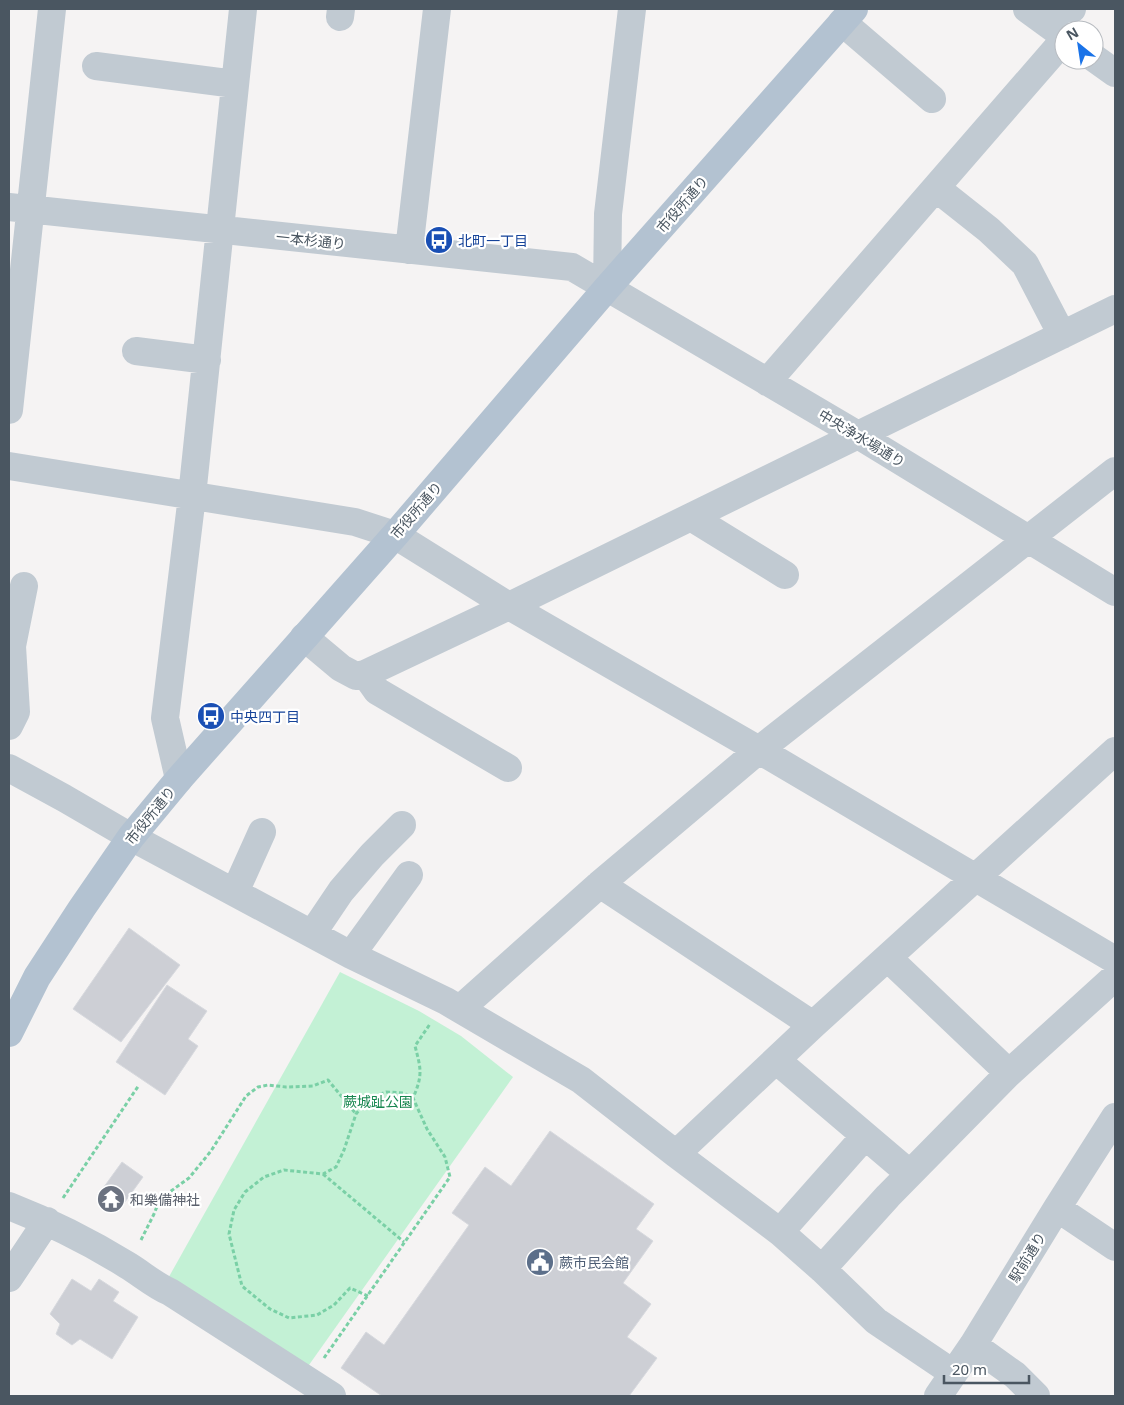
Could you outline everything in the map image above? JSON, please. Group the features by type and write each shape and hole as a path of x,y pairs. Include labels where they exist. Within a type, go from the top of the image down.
{"main road":[{"name":"市役所通り","path":"9,1033 38,977 82,908 131,837 179,779 395,535 607,288 848,15"}],"street":[{"path":"9,410 19,208 52,9"},
{"path":"179,779 164,718 192,496 243,9"},
{"path":"408,250 437,9"},
{"path":"607,288 608,214 632,9"},
{"path":"767,382 936,188 1050,27 1072,9"},
{"path":"848,15 932,99"},
{"path":"1104,65 1115,73"},
{"path":"96,66 235,84"},
{"path":"936,188 988,230 1025,264 1062,335"},
{"name":"一本杉通り","path":"19,208 572,267 607,288"},
{"name":"中央浄水場通り","path":"607,288 858,435 1115,592"},
{"path":"304,638 341,668 356,676 365,674 509,606 1115,309"},
{"path":"136,351 207,360"},
{"path":"9,466 355,522 395,535 509,606 759,750 1115,960"},
{"path":"453,1005 759,750 1115,471"},
{"path":"690,517 785,575"},
{"path":"9,726 16,712 12,646 24,586"},
{"path":"365,674 377,691 508,768"},
{"path":"676,1154 813,1024 1115,751"},
{"path":"9,768 131,837 351,955 453,1005 581,1080 774,1228 822,1269 876,1321 953,1373"},
{"path":"312,934 341,891 372,855 402,825"},
{"path":"234,892 262,832"},
{"path":"351,955 409,875"},
{"path":"600,884 813,1024"},
{"path":"888,958 1009,1072"},
{"path":"822,1269 909,1174 1009,1072 1115,977"},
{"path":"776,1060 909,1174"},
{"name":"駅前通り","path":"938,1396 973,1345 1115,1117"},
{"path":"774,1228 865,1136"},
{"path":"9,1206 47,1221 127,1265 160,1288 170,1292 332,1396"},
{"path":"1057,1208 1115,1247"},
{"path":"9,1278 47,1221"},
{"path":"973,1345 1015,1376 1036,1396"}],"path":[{"path":"413,1098 420,1081 420,1064 415,1046 453,1005"},
{"path":"127,1265 160,1199 189,1178 210,1151 246,1096 258,1087 268,1085 286,1087 313,1086 328,1080 356,1114"},
{"path":"47,1221 139,1084"},
{"path":"308,1380 368,1296 450,1177 445,1158 427,1129 413,1098 404,1093 386,1092 368,1099 356,1114 336,1167 323,1174 284,1170 264,1177 245,1192 234,1210 229,1234 242,1286 270,1309 289,1318 317,1315 334,1305 350,1288 368,1296"},
{"path":"323,1174 404,1242"}],"green space":[{"name":"蕨城趾公園","path":"340,972 419,1011 461,1036 513,1077 304,1372 166,1282"}],"building":[{"path":"129,928 180,965 121,1042 73,1009"},
{"path":"167,985 207,1011 188,1039 198,1046 165,1095 116,1062"},
{"name":"蕨市民会館","path":"550,1131 654,1204 636,1229 653,1241 623,1283 651,1304 627,1337 657,1358 629,1396 382,1396 341,1368 366,1332 384,1345 469,1225 452,1213 485,1167 511,1186"},
{"path":"122,1162 143,1177 122,1206 101,1191"},
{"path":"72,1279 91,1291 99,1279 119,1292 113,1301 138,1317 112,1359 80,1339 72,1345 56,1334 60,1324 50,1314"}],"place":[{"name":"北町一丁目","path":"439,240"},
{"name":"中央四丁目","path":"211,716"},
{"name":"和樂備神社","path":"111,1199"},
{"name":"蕨市民会館","path":"540,1262"}]}
